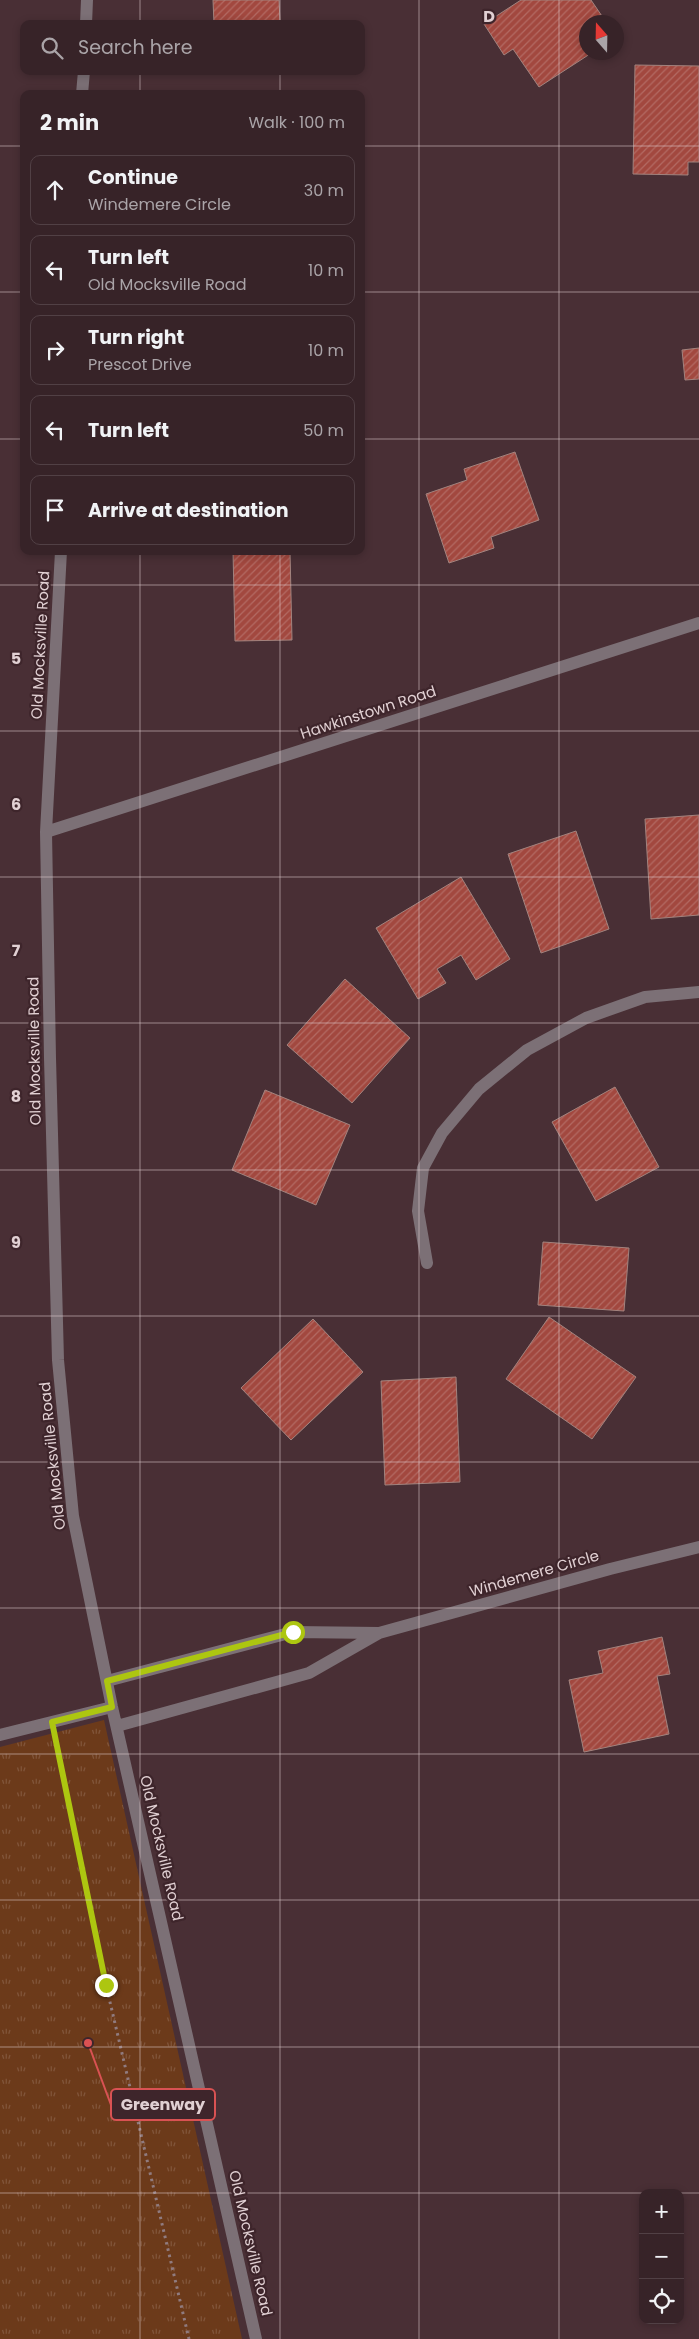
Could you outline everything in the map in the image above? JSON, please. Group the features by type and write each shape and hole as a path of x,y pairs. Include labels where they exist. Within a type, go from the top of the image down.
{"street":[{"path":"86,20 87,0"},
{"path":"82,90 84,75"},
{"name":"Old Mocksville Road","path":"61,555 46,832 58,1360 73,1516 112,1707 256,2339"},
{"name":"Hawkinstown Road","path":"46,832 699,623"},
{"path":"427,1263 418,1211 423,1168 442,1133 479,1089 527,1050 586,1018 645,997 699,992"},
{"name":"Windemere Circle","path":"117,1726 309,1673 379,1633 610,1569 699,1547"},
{"name":"Windemere Circle","path":"107,1681 293,1632 379,1633"},
{"path":"0,1736 112,1707"}],"path":[{"path":"52,1722 106,1985 189,2339"}],"green space":[{"path":"104,1720 242,2339 0,2339 0,1747"}],"building":[{"path":"213,0 279,0 280,20 214,20"},
{"path":"521,0 591,0 601,15 579,15 579,60 581,60 539,87 513,49 504,55 484,24"},
{"path":"635,65 699,66 699,162 688,162 688,175 633,174"},
{"path":"699,348 699,379 685,380 682,350"},
{"path":"515,452 539,520 491,537 494,548 449,563 426,494 467,480 464,469"},
{"path":"233,555 290,555 292,640 235,641"},
{"path":"699,815 699,915 651,919 645,819"},
{"path":"576,831 609,929 541,953 508,854"},
{"path":"461,877 510,959 476,980 461,955 437,969 446,983 418,999 376,928"},
{"path":"345,979 410,1038 352,1103 287,1045"},
{"path":"615,1087 659,1167 596,1201 552,1122"},
{"path":"265,1090 350,1125 316,1205 232,1170"},
{"path":"543,1242 629,1248 624,1311 538,1305"},
{"path":"549,1317 636,1377 592,1439 506,1379"},
{"path":"313,1319 363,1372 291,1440 241,1388"},
{"path":"456,1377 460,1482 385,1485 381,1381"},
{"path":"662,1637 670,1674 657,1676 669,1734 584,1752 569,1680 603,1673 598,1651"}],"place":[{"name":"Greenway","path":"88,2043"}],"route":[{"path":"106,1985 52,1722 112,1707 107,1681 293,1632"}]}
